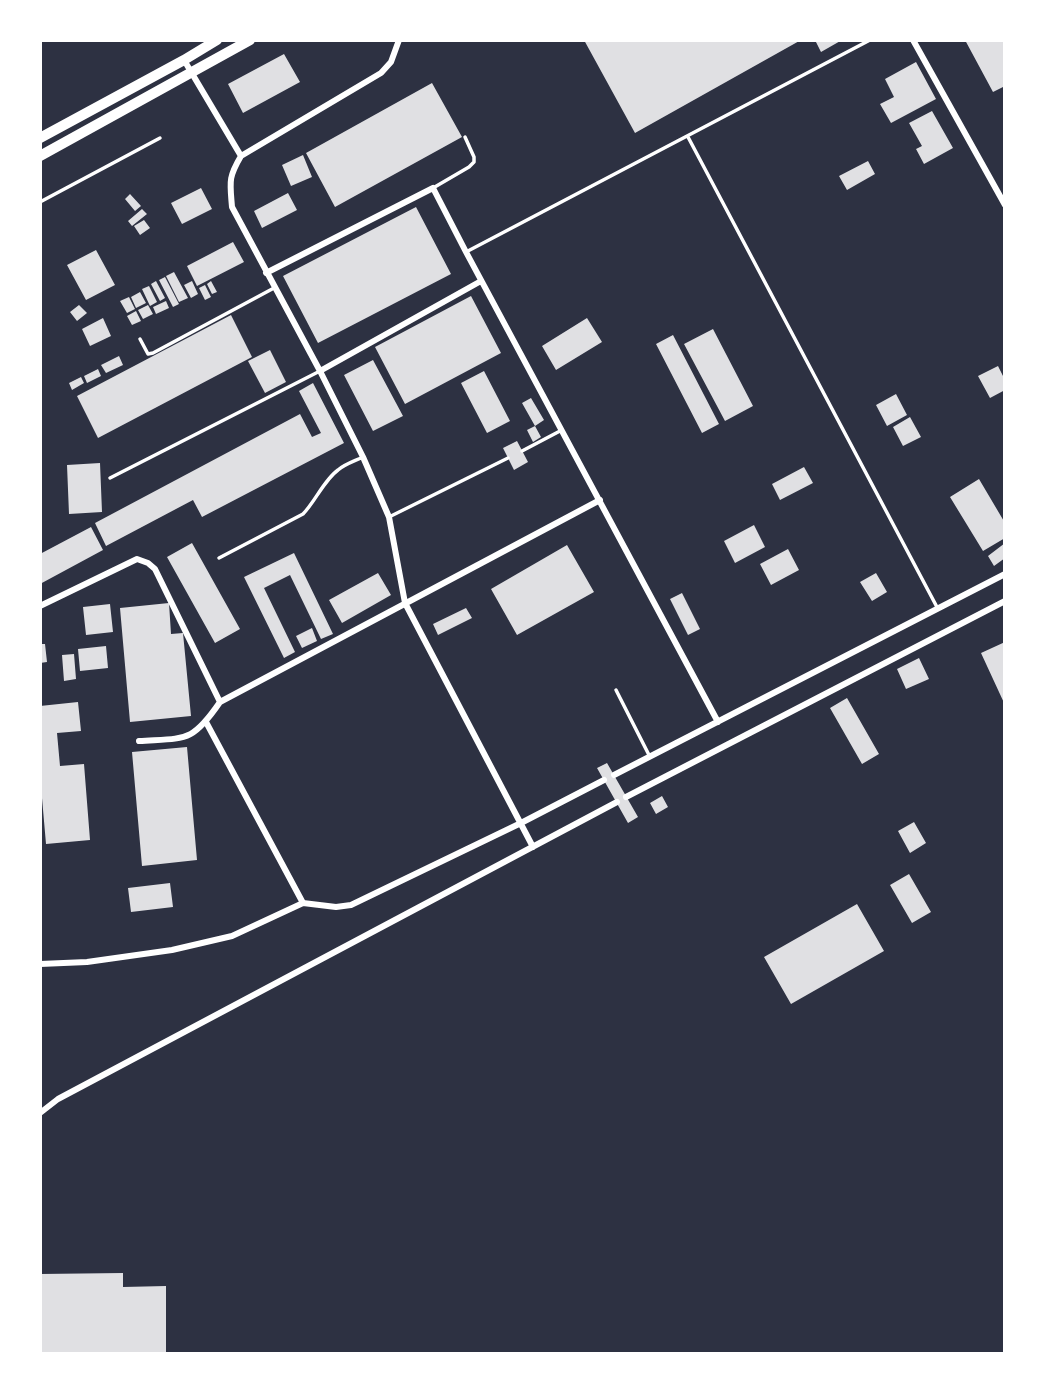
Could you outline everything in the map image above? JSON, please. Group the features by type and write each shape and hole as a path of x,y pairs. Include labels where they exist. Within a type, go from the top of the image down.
{"highway":[{"path":"40,138 217,40"},
{"path":"40,156 250,40"}],"street":[{"path":"399,40 391,62 381,73 241,156 232,171 232,207 363,457 389,517 405,603 533,847"},
{"path":"914,40 1005,205"},
{"path":"184,60 241,156"},
{"path":"266,273 433,187 718,722"},
{"path":"320,371 481,281"},
{"path":"139,741 181,739 195,732 220,702 600,499"},
{"path":"40,606 137,559 148,563 155,569 220,702"},
{"path":"614,775 1005,575"},
{"path":"626,797 1005,601"},
{"path":"206,722 303,903"},
{"path":"40,964 87,962 172,950 232,936 303,903 336,907 351,905 604,780"},
{"path":"40,1113 58,1099 617,802"}],"lane":[{"path":"466,252 870,40"},
{"path":"688,136 938,609"},
{"path":"433,187 474,162 465,137"},
{"path":"40,202 160,138"},
{"path":"140,339 146,351 153,353 274,288"},
{"path":"110,478 320,371"},
{"path":"522,451 562,431"},
{"path":"219,558 303,514 332,475 363,457"},
{"path":"389,517 508,458"},
{"path":"616,690 650,757"}],"building":[{"path":"584,40 801,40 635,133"},
{"path":"815,40 842,40 821,52"},
{"path":"965,40 1005,40 1005,86 993,92"},
{"path":"284,54 300,82 243,113 228,84"},
{"path":"916,62 936,99 891,123 880,104 894,97 885,79"},
{"path":"432,83 462,137 335,207 306,153"},
{"path":"932,111 953,148 924,164 916,149 922,146 909,123"},
{"path":"303,155 312,177 291,186 282,165"},
{"path":"868,161 875,174 847,190 839,176"},
{"path":"201,188 212,209 182,224 171,203"},
{"path":"288,193 297,210 262,228 254,211"},
{"path":"130,194 141,206 135,211 125,199"},
{"path":"416,207 451,274 318,343 283,276"},
{"path":"142,209 147,214 132,226 128,221"},
{"path":"144,220 150,228 140,235 134,226"},
{"path":"233,242 244,262 197,286 187,266"},
{"path":"96,250 115,285 86,300 67,265"},
{"path":"174,272 188,298 179,302 166,276"},
{"path":"165,277 179,304 173,307 159,280"},
{"path":"156,281 165,298 160,301 151,284"},
{"path":"192,281 198,294 191,298 184,285"},
{"path":"211,281 217,292 212,294 207,284"},
{"path":"205,285 211,297 205,300 199,288"},
{"path":"149,286 157,302 150,306 142,289"},
{"path":"140,292 146,303 136,308 131,297"},
{"path":"471,296 501,353 405,404 375,347"},
{"path":"129,297 135,309 127,313 120,301"},
{"path":"166,301 169,308 156,314 153,307"},
{"path":"79,305 87,313 77,321 70,312"},
{"path":"148,305 153,314 143,319 138,310"},
{"path":"136,311 141,321 132,325 127,316"},
{"path":"231,315 252,357 98,438 77,396"},
{"path":"103,318 111,336 90,346 82,329"},
{"path":"587,318 602,342 556,370 542,346"},
{"path":"713,329 753,406 725,421 684,344"},
{"path":"673,335 719,424 702,433 656,344"},
{"path":"270,350 286,382 265,393 248,361"},
{"path":"119,356 123,365 106,373 101,365"},
{"path":"373,360 403,416 373,431 344,375"},
{"path":"998,366 1005,380 1005,390 990,398 978,376"},
{"path":"98,369 101,376 87,383 84,376"},
{"path":"484,371 510,421 487,433 461,383"},
{"path":"81,377 84,383 72,390 69,383"},
{"path":"313,383 344,443 202,517 193,500 106,546 95,523 300,414 312,437 321,433 299,391"},
{"path":"896,394 907,415 887,426 876,405"},
{"path":"531,398 544,420 535,426 522,403"},
{"path":"910,417 921,437 903,446 893,427"},
{"path":"535,426 541,437 533,442 527,430"},
{"path":"517,441 528,462 514,470 503,448"},
{"path":"100,463 102,512 69,514 67,465"},
{"path":"804,467 813,483 780,500 772,484"},
{"path":"979,479 1005,523 1005,538 983,551 950,497"},
{"path":"754,525 765,547 735,563 724,541"},
{"path":"91,527 103,550 40,584 40,554"},
{"path":"192,543 240,629 215,643 167,557"},
{"path":"1005,543 1005,558 994,566 988,556"},
{"path":"567,545 594,592 517,635 491,589"},
{"path":"788,549 799,570 771,585 760,564"},
{"path":"294,553 333,634 321,639 290,575 264,588 295,652 284,658 244,577"},
{"path":"378,573 391,595 342,623 329,600"},
{"path":"876,573 887,592 872,601 860,582"},
{"path":"682,593 700,629 688,635 670,599"},
{"path":"169,603 171,634 183,633 191,716 130,722 120,608"},
{"path":"110,604 113,632 86,635 83,607"},
{"path":"466,608 472,618 438,635 433,624"},
{"path":"312,628 317,641 302,648 296,636"},
{"path":"1005,642 1005,705 981,653"},
{"path":"40,644 45,644 47,662 40,663"},
{"path":"106,646 108,668 80,671 78,649"},
{"path":"74,654 76,679 64,681 62,655"},
{"path":"919,658 929,679 906,689 897,669"},
{"path":"847,698 879,754 862,764 830,708"},
{"path":"78,702 81,731 57,733 60,766 84,764 90,840 46,844 40,775 40,706"},
{"path":"187,747 197,860 142,866 132,752"},
{"path":"607,763 638,817 628,823 597,768"},
{"path":"662,796 668,807 656,814 650,803"},
{"path":"914,822 926,843 910,853 898,831"},
{"path":"909,874 931,912 912,923 890,885"},
{"path":"170,883 173,907 131,912 128,888"},
{"path":"857,904 884,951 791,1004 764,957"},
{"path":"123,1273 123,1287 166,1286 166,1354 40,1354 40,1274"}]}
